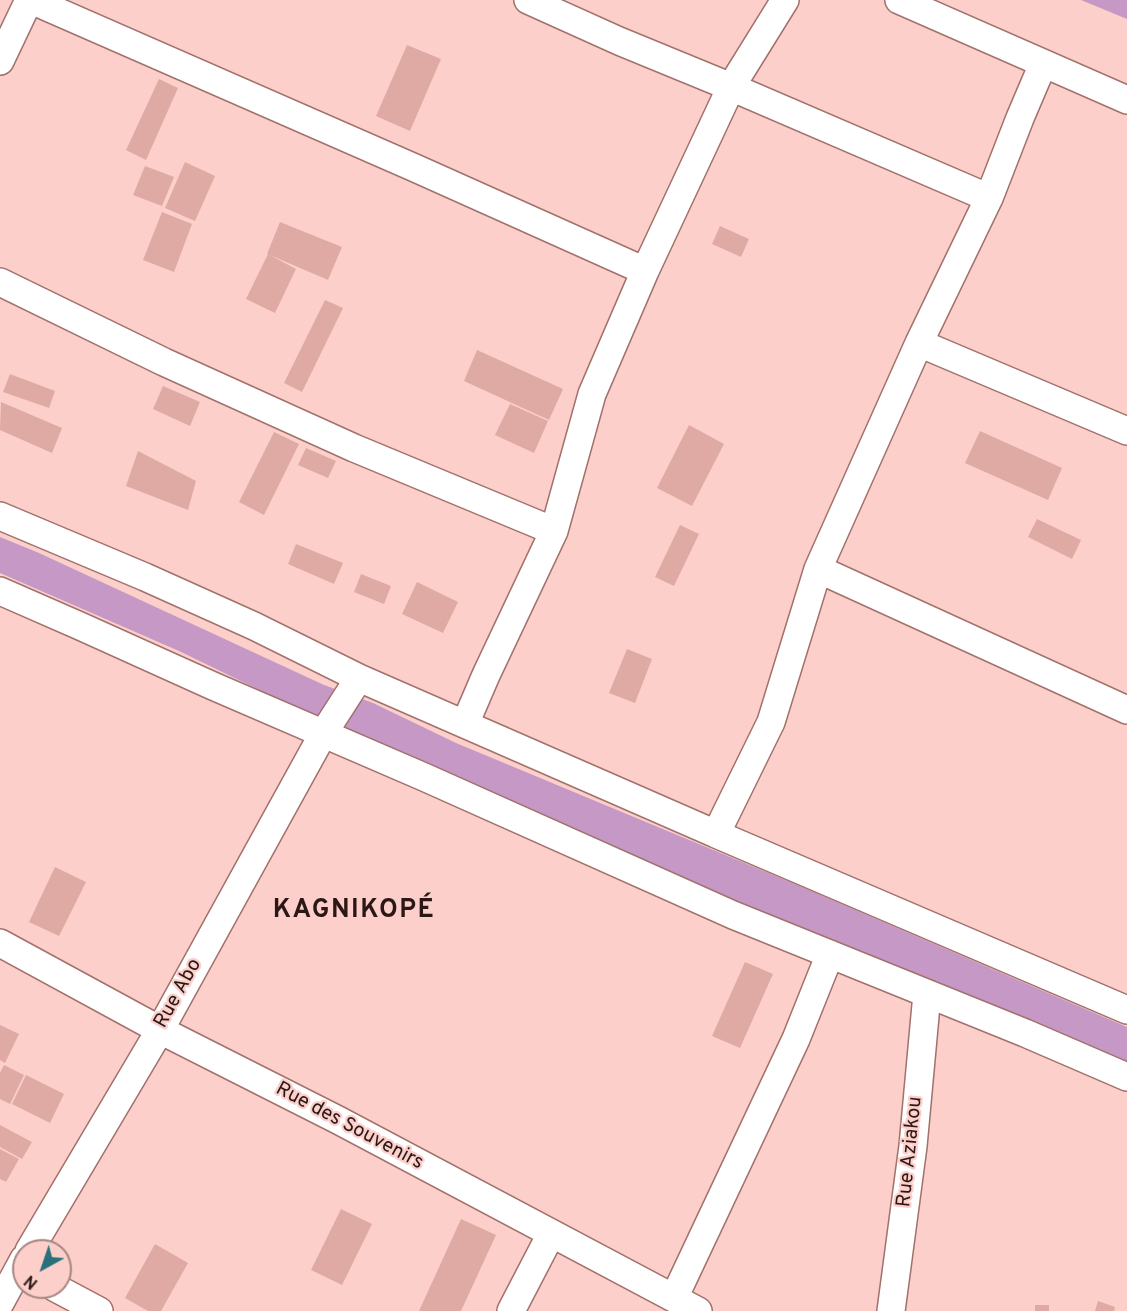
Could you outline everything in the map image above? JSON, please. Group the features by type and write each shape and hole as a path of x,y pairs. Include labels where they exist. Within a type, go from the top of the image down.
{"street":[{"path":"0,61 30,0 645,271"},
{"path":"528,0 988,198"},
{"path":"465,724 554,531 592,394 645,271 731,87 785,0"},
{"path":"899,0 1127,100"},
{"path":"716,834 771,722 818,569 919,343 988,198 1043,64"},
{"path":"0,282 164,362 354,448 554,531"},
{"path":"919,343 1127,431"},
{"path":"0,516 254,626 359,678 1127,1010"},
{"path":"818,569 1127,710"},
{"path":"0,591 733,915 1127,1077"},
{"name":"Rue Abo","path":"33,1239 160,1030 323,734 359,678"},
{"name":"Rue des Souvenirs","path":"0,943 160,1030 338,1120 699,1311"},
{"path":"674,1298 796,1039 830,954"},
{"name":"Rue Aziakou","path":"891,1311 913,1146 927,993"},
{"path":"511,1311 551,1234"},
{"name":"Rue Abo","path":"0,1303 12,1277"},
{"path":"72,1297 99,1311"}],"shaded area":[{"path":"1081,0 1127,0 1127,19"},
{"path":"0,537 324,685 373,703 456,743 795,884 1127,1027 1127,1066 618,851 313,716 179,651 0,573"}],"building":[{"path":"407,45 441,59 410,131 376,116"},
{"path":"159,79 178,88 146,160 126,150"},
{"path":"185,162 215,176 195,221 165,208"},
{"path":"145,166 174,177 162,206 133,195"},
{"path":"162,212 192,224 174,272 143,260"},
{"path":"280,222 342,247 328,280 270,255 296,269 275,313 246,299 268,254"},
{"path":"720,226 749,239 741,257 712,244"},
{"path":"325,300 343,308 302,392 284,383"},
{"path":"477,350 563,389 549,420 464,381"},
{"path":"10,374 55,391 49,408 3,392"},
{"path":"163,386 200,402 190,426 153,409"},
{"path":"1,402 62,428 52,453 0,430"},
{"path":"510,404 548,421 534,453 495,435"},
{"path":"689,425 724,444 692,506 657,488"},
{"path":"980,431 1062,468 1048,500 965,463"},
{"path":"274,432 299,444 264,515 239,502"},
{"path":"306,448 336,461 328,478 298,465"},
{"path":"138,451 196,481 188,510 126,486"},
{"path":"1037,519 1081,540 1072,559 1028,537"},
{"path":"680,525 699,534 674,586 655,577"},
{"path":"296,544 343,563 334,584 288,564"},
{"path":"361,574 391,586 384,604 354,592"},
{"path":"417,582 458,602 443,633 402,614"},
{"path":"627,649 652,659 635,703 609,693"},
{"path":"55,867 86,882 59,936 29,922"},
{"path":"745,962 773,974 740,1048 712,1036"},
{"path":"0,1025 19,1034 5,1063 0,1060"},
{"path":"4,1065 24,1075 10,1104 0,1099 0,1073"},
{"path":"26,1075 64,1094 50,1123 12,1104"},
{"path":"0,1125 32,1142 22,1159 0,1147"},
{"path":"0,1149 19,1159 6,1182 0,1179"},
{"path":"341,1209 372,1224 342,1285 311,1270"},
{"path":"461,1219 496,1235 461,1311 419,1311"},
{"path":"155,1244 188,1263 161,1311 148,1311 125,1298"},
{"path":"1098,1301 1115,1307 1114,1311 1095,1311"},
{"path":"1035,1305 1049,1305 1049,1311 1035,1311"}],"district":[{"name":"KAGNIKOPÉ","path":"354,912"}]}
